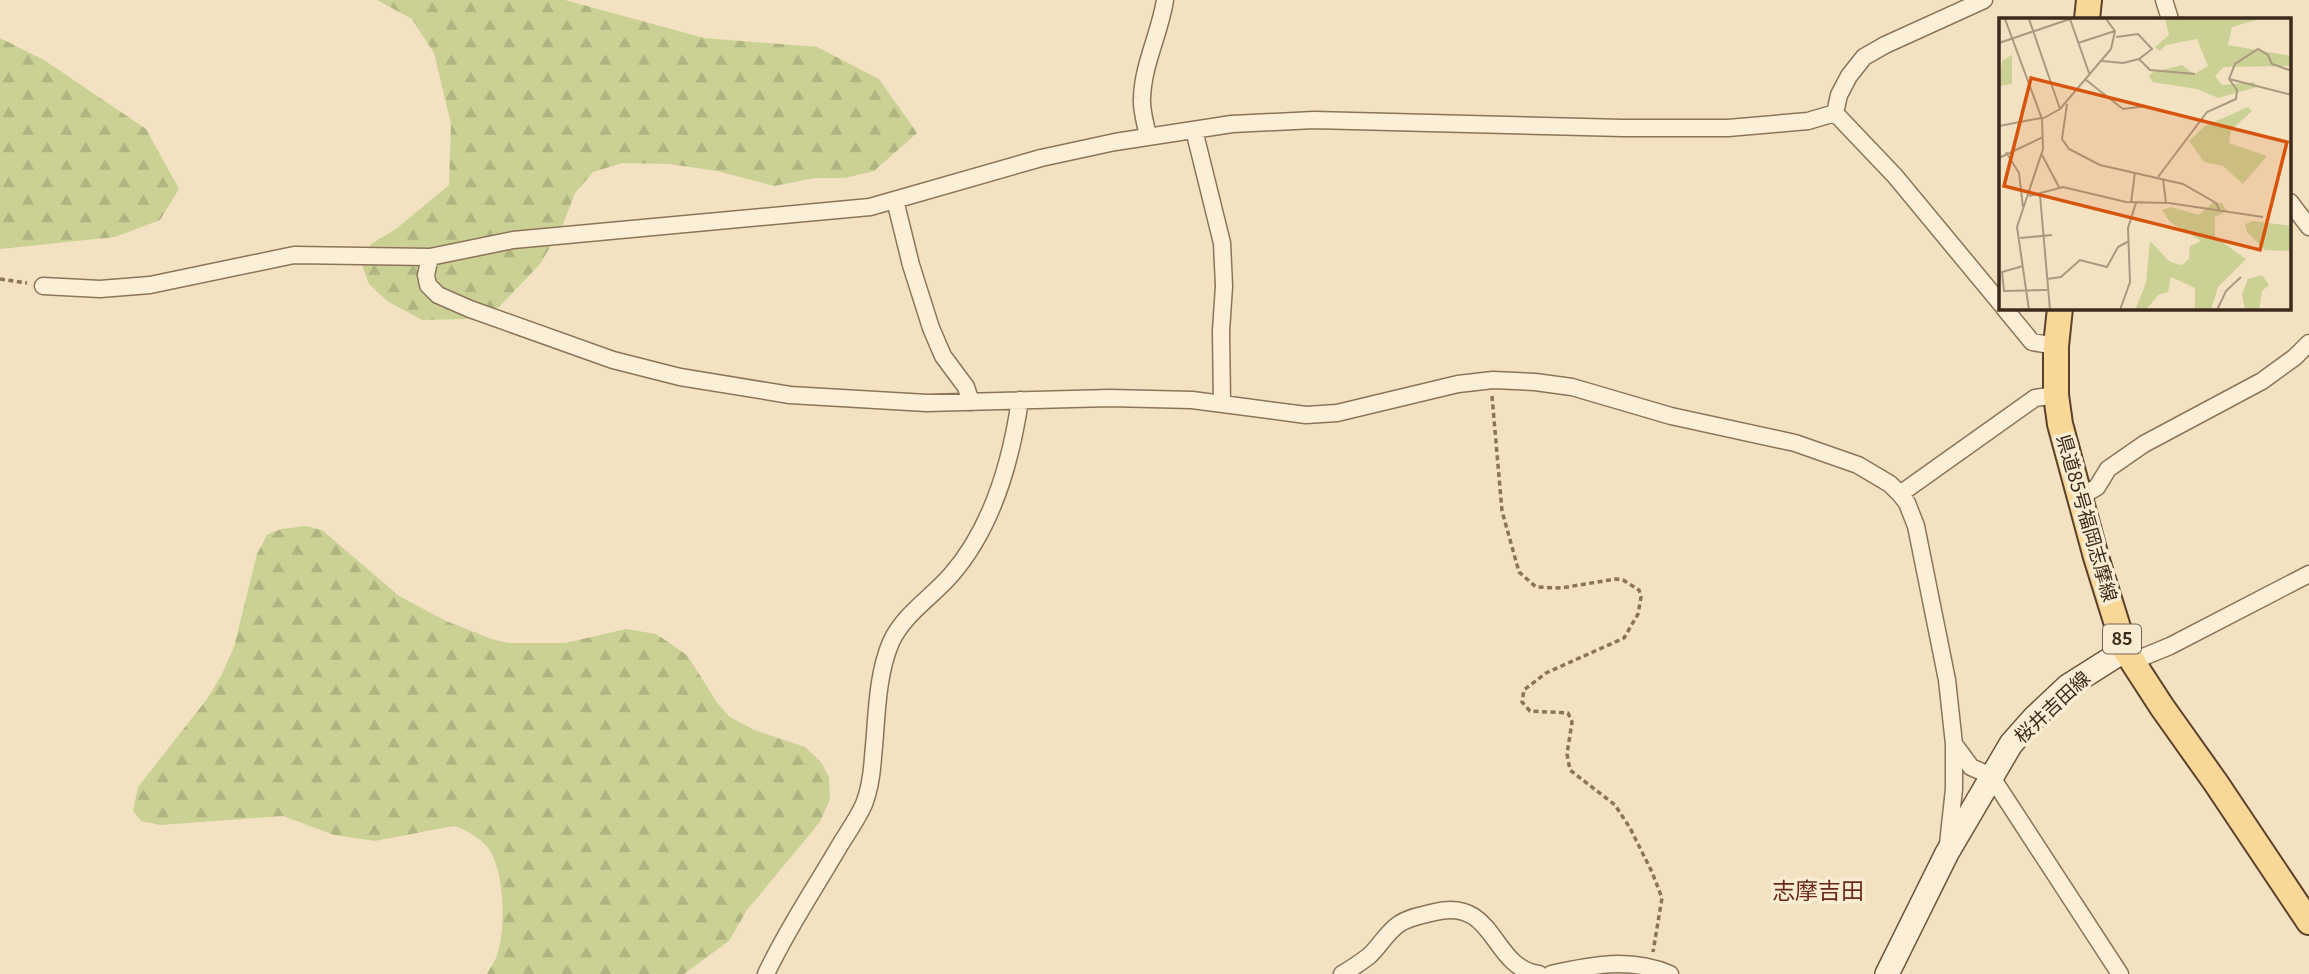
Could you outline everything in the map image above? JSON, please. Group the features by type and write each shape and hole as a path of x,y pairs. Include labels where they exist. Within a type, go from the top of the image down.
{"main road":[{"path":"2087,18 2088,0"},
{"name":"県道85号福岡志摩線","path":"2060,310 2056,346 2056,395 2060,424 2096,557 2128,656 2309,922"},
{"name":"桜井吉田線","path":"1887,974 1947,853 2011,744 2068,686 2128,656"}],"street":[{"path":"1148,137 1142,100 1145,73 1159,30 1165,0"},
{"path":"1835,113 1839,95 1864,57 1982,0"},
{"path":"2164,0 2170,18"},
{"path":"43,286 100,289 150,285 294,255 430,257 513,240 870,207 1041,158 1115,142 1265,121 1728,128 1808,121 1835,113"},
{"path":"1835,113 1895,176 1999,301"},
{"path":"1194,130 1222,243 1222,403"},
{"path":"895,200 911,265 931,328 943,356 966,387 971,402"},
{"path":"2292,205 2309,227"},
{"path":"430,257 426,275 428,285 438,295 470,309 613,360 680,377 790,395 927,403 1111,398 1192,400 1306,415 1337,413 1458,384 1490,380 1535,382 1572,387 1671,416 1795,443 1858,465 1900,494 2035,398 2056,395"},
{"path":"2006,310 2032,342 2056,346"},
{"path":"2080,497 2096,487 2108,469 2144,444 2262,382 2309,343"},
{"path":"766,974 780,944 864,804 871,782 882,674 891,642 923,600 948,579 968,556 986,522 1014,442 1020,401"},
{"name":"桜井吉田線","path":"1900,494 1907,503 1916,526 1947,680 1954,744 1954,789 1947,853"},
{"path":"2128,656 2170,646 2309,574"},
{"path":"1954,744 1971,766 1991,776 2120,974"},
{"path":"1342,974 1370,955 1383,938 1399,924 1414,917 1459,909 1476,917 1519,966 1539,974"},
{"path":"1551,974 1598,964 1630,963 1671,974"}],"path":[{"path":"0,279 43,286"},
{"path":"1490,380 1502,511 1519,572 1536,587 1561,589 1623,580 1639,590 1641,597 1638,614 1624,638 1546,673 1524,690 1522,702 1530,711 1568,713 1573,722 1567,754 1570,770 1615,805 1652,872 1662,898 1650,967"}],"green space":[{"path":"377,0 565,0 704,38 817,47 879,79 917,133 874,171 845,178 815,178 774,186 717,171 669,164 622,163 593,172 575,193 562,227 540,264 499,307 466,319 422,320 387,301 369,284 361,262 371,244 396,229 449,185 451,124 434,53 412,19"},
{"path":"0,38 44,60 146,129 179,189 160,220 115,237 0,249"},
{"path":"306,526 322,530 399,596 446,621 492,639 507,643 565,643 626,629 656,634 687,655 718,704 730,717 754,730 805,747 821,762 829,777 830,799 820,822 747,910 729,941 684,974 487,974 500,944 503,916 501,886 489,849 478,838 462,829 453,826 375,841 334,835 283,816 160,825 141,821 133,811 138,787 207,699 221,676 234,647 257,554 267,535 281,529"}],"district":[{"name":"志摩吉田","path":"1818,891"}]}
